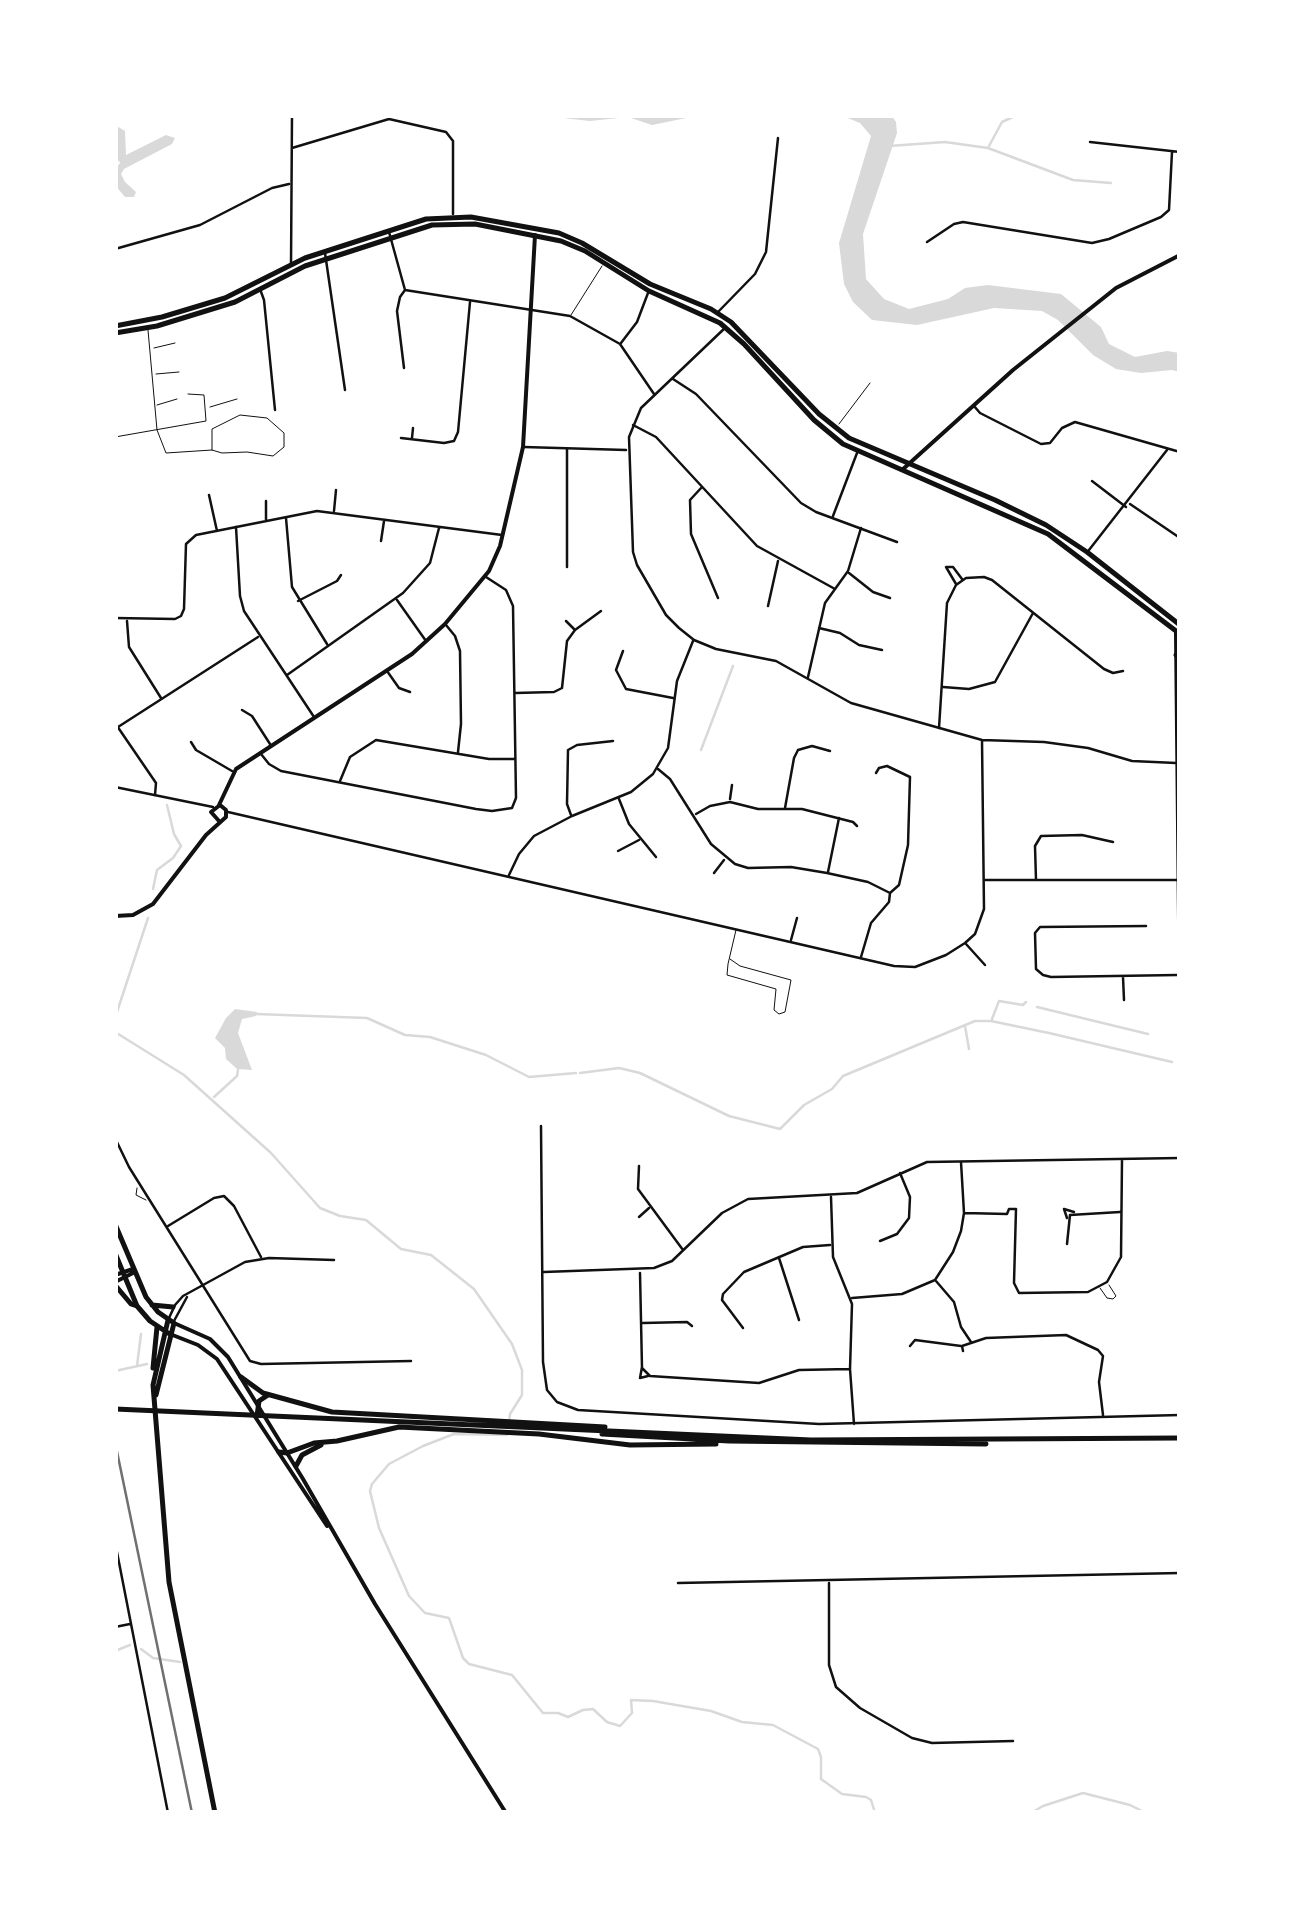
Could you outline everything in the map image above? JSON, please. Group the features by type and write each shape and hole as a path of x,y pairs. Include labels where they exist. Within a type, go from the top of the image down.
{"main road":[{"path":"115,330 148,328 235,302 292,268 426,219 453,216 572,238 650,284 718,312 825,431 858,452 1048,534 1179,628"},
{"path":"390,234 449,223 535,232 576,246 649,291 728,324"},
{"path":"115,916 133,915 152,904 216,820 234,772 426,641 485,577 503,535 524,446 535,232"},
{"path":"902,470 973,405 1094,305 1130,278 1180,255"},
{"path":"115,330 258,286"},
{"path":"792,391 855,441 1016,509 1088,552 1179,628"},
{"path":"1179,628 1180,1018"},
{"path":"216,820 220,810"},
{"path":"115,1224 152,1306 171,1321 217,1345 296,1466 328,1526"},
{"path":"115,1252 116,1274 131,1304 137,1306"},
{"path":"116,1274 124,1276 134,1270"},
{"path":"116,1274 124,1276"},
{"path":"124,1276 137,1306 158,1327 211,1354 257,1418 506,1813"},
{"path":"152,1306 173,1307"},
{"path":"155,1398 171,1321"},
{"path":"158,1327 152,1358 169,1582 215,1813"},
{"path":"154,1370 168,1333"},
{"path":"241,1377 268,1395 332,1412 415,1423 637,1432"},
{"path":"256,1405 268,1395"},
{"path":"256,1405 257,1418"},
{"path":"115,1408 811,1440 1031,1441"},
{"path":"279,1452 415,1423"},
{"path":"523,1428 630,1445 1180,1438"},
{"path":"564,1430 728,1442"},
{"path":"296,1466 302,1455 324,1443"}],"street":[{"path":"379,120 383,115"},
{"path":"394,115 400,121"},
{"path":"292,116 292,268"},
{"path":"292,148 379,120 446,132 452,137 453,216"},
{"path":"718,312 756,274 766,252 778,138"},
{"path":"1090,142 1180,152"},
{"path":"927,242 958,223 1101,242 1169,210 1172,152"},
{"path":"115,249 200,225 272,188 289,184"},
{"path":"956,216 958,223"},
{"path":"390,234 406,290"},
{"path":"326,255 345,390"},
{"path":"258,286 264,300 276,410"},
{"path":"406,290 570,316 620,344 654,394"},
{"path":"404,368 397,311 406,290"},
{"path":"620,344 636,322 649,291"},
{"path":"401,438 454,441 470,300"},
{"path":"728,324 654,394 632,425 628,450 631,539 637,564 666,615 694,640 716,649 768,658 850,704 982,740 1044,742 1088,748 1132,761 1177,763"},
{"path":"672,378 696,394 801,502 897,542"},
{"path":"973,405 980,413 1041,444 1050,443 1062,428 1075,422 1180,452"},
{"path":"632,425 656,437 757,546 835,589"},
{"path":"412,439 413,428"},
{"path":"524,446 628,450"},
{"path":"566,448 566,567"},
{"path":"1088,552 1168,449"},
{"path":"832,518 858,452"},
{"path":"1092,481 1180,538"},
{"path":"702,487 690,500 692,534 718,598"},
{"path":"334,512 336,490"},
{"path":"209,495 216,531"},
{"path":"266,502 266,520"},
{"path":"115,618 183,618 188,540 266,520 334,512 503,535"},
{"path":"286,516 291,544 290,580 298,601 328,646"},
{"path":"381,541 384,519"},
{"path":"286,675 396,599 430,563 440,526"},
{"path":"236,527 242,603 259,636 315,718"},
{"path":"807,678 826,603 848,572 861,528"},
{"path":"768,606 778,560"},
{"path":"956,585 946,567 954,567 964,580"},
{"path":"848,572 868,589 890,598"},
{"path":"298,601 337,581 342,574"},
{"path":"939,728 947,603 956,585 973,576 992,580 1104,670 1123,671"},
{"path":"260,752 268,764 281,771 476,809 512,808 516,798 512,598 485,577"},
{"path":"396,599 426,641"},
{"path":"562,688 566,647 575,630 601,610"},
{"path":"940,686 969,689 995,682 1033,612"},
{"path":"127,618 129,647 162,699"},
{"path":"566,621 575,630"},
{"path":"445,624 460,651 458,753"},
{"path":"820,628 858,645 882,650"},
{"path":"155,796 156,783 116,725 259,636"},
{"path":"509,875 529,841 572,816 618,798 642,784 657,768 668,748 682,664 694,640"},
{"path":"623,651 616,670 626,689 675,699"},
{"path":"387,671 399,688 410,692"},
{"path":"515,693 554,692 562,688"},
{"path":"562,688 569,695"},
{"path":"242,710 252,716 270,746"},
{"path":"339,783 350,756 376,740 515,760"},
{"path":"115,787 901,967 946,955 965,944 975,934 984,909 982,740"},
{"path":"572,816 567,804 568,750 614,741"},
{"path":"191,742 196,750 234,772"},
{"path":"786,808 798,750 812,746 830,751"},
{"path":"861,958 870,923 899,885 908,846 911,783 906,773 887,766 876,774"},
{"path":"657,768 670,780 711,844 725,858 748,868 791,867 868,882 890,893"},
{"path":"730,802 732,786"},
{"path":"618,798 629,824 656,856"},
{"path":"694,815 710,806 730,802 758,809 786,808 838,818 857,826"},
{"path":"827,874 838,818"},
{"path":"1036,882 1035,846 1041,836 1082,834 1113,842"},
{"path":"618,851 640,840"},
{"path":"714,872 725,858"},
{"path":"984,880 1179,880"},
{"path":"791,941 796,918"},
{"path":"1146,926 1046,927 1035,933 1036,969 1044,975 1180,974"},
{"path":"965,944 985,965"},
{"path":"1123,976 1124,1000"},
{"path":"541,1126 543,1362 548,1390 557,1402 578,1410 854,1424 1180,1415"},
{"path":"115,1138 253,1363 411,1361"},
{"path":"542,1272 640,1270 672,1262 722,1213 748,1199 831,1196 869,1189 927,1162 1180,1158"},
{"path":"1007,1214 1009,1209 1016,1209 1014,1286 1019,1293 1082,1294 1100,1288 1121,1257 1122,1159"},
{"path":"850,1298 902,1294 934,1280 954,1252 964,1213 961,1160"},
{"path":"639,1166 638,1188 684,1251"},
{"path":"880,1241 897,1234 910,1218 910,1197 900,1172"},
{"path":"168,1226 224,1196 234,1206 262,1258"},
{"path":"831,1196 835,1265 850,1298 854,1424"},
{"path":"638,1217 650,1207"},
{"path":"1067,1244 1068,1219 1064,1210 1121,1212"},
{"path":"964,1213 1007,1214 1013,1219"},
{"path":"1068,1219 1076,1213"},
{"path":"743,1328 724,1305 723,1294 744,1272 806,1246 832,1244"},
{"path":"778,1256 799,1320"},
{"path":"171,1321 173,1307 188,1295 246,1262 262,1258 334,1260"},
{"path":"640,1270 640,1378 759,1383 799,1370 850,1370"},
{"path":"934,1280 954,1302 961,1326 972,1344"},
{"path":"171,1321 188,1295"},
{"path":"642,1323 686,1322 692,1326"},
{"path":"910,1335 915,1340 962,1348 986,1338 1066,1335 1098,1350 1104,1366 1099,1382 1104,1417"},
{"path":"910,1346 915,1340"},
{"path":"642,1367 650,1376"},
{"path":"115,1542 168,1813"},
{"path":"678,1584 1180,1573"},
{"path":"829,1582 829,1665 836,1687 860,1708 912,1738 932,1743 1013,1741"},
{"path":"115,1627 132,1624"}],"lane":[{"path":"284,115 292,116"},
{"path":"570,316 604,263"},
{"path":"148,328 157,430 168,454 212,450 268,457 277,455 285,444 281,429 263,416 240,415 215,426 210,434 212,450"},
{"path":"150,349 174,343"},
{"path":"153,375 179,372"},
{"path":"835,428 870,383"},
{"path":"188,394 203,394 208,420 215,426"},
{"path":"207,408 238,399"},
{"path":"156,405 177,400"},
{"path":"115,437 208,420"},
{"path":"730,959 740,966 791,980 785,1012 779,1014 774,1010 776,989 729,978 726,972 737,928"},
{"path":"142,1185 136,1194 154,1202"},
{"path":"1100,1288 1107,1298 1114,1300 1107,1282"}],"shaded area":[{"path":"537,115 691,117 652,125 628,117 590,121"},
{"path":"840,115 891,115 896,122 897,133 863,234 866,279 884,299 909,309 948,299 965,288 988,285 1061,294 1101,327 1109,344 1135,357 1167,351 1180,353 1180,372 1116,369 1093,355 1058,320 1042,311 994,308 917,325 872,320 853,302 844,284 839,243 871,136 860,123"},
{"path":"115,125 125,131 126,155 166,135 175,138 172,144 124,169 121,174 136,192 134,197 125,197 115,185 115,164 120,162 115,159"},
{"path":"235,1009 257,1012 256,1016 242,1019 238,1033 252,1070 237,1069 226,1059 225,1048 215,1038"}],"waterway":[{"path":"989,146 1002,122 1017,115"},
{"path":"889,146 945,142 988,148 1073,180 1111,183"},
{"path":"701,750 733,666"},
{"path":"153,889 157,870 181,846 167,805"},
{"path":"115,1018 148,918"},
{"path":"992,1019 999,1001 1023,1005 1026,1002"},
{"path":"1037,1007 1148,1034"},
{"path":"256,1014 367,1018 405,1035 430,1037 486,1055 529,1077 576,1073"},
{"path":"580,1073 619,1068 640,1073 729,1116 780,1129 843,1076 975,1021 1049,1033 1172,1062"},
{"path":"965,1026 969,1049"},
{"path":"115,1032 184,1075 271,1153 320,1208 366,1220 401,1249 431,1255 474,1289 512,1344 522,1370 522,1395 509,1422"},
{"path":"214,1097 237,1076 238,1070"},
{"path":"137,1366 141,1334"},
{"path":"115,1371 147,1364"},
{"path":"507,1435 454,1434 423,1446 389,1464 370,1491 379,1528 409,1596 425,1613 449,1618 463,1658 469,1664 512,1675 543,1713 568,1717 593,1709 607,1722 620,1726 632,1713 631,1700 653,1701 711,1711 742,1722 773,1725 818,1749 821,1779 842,1794 871,1800 875,1813"},
{"path":"115,1651 130,1645"},
{"path":"141,1649 153,1658 180,1662"},
{"path":"1031,1813 1083,1793 1146,1813"}],"railway":[{"path":"115,1442 192,1813"}]}
